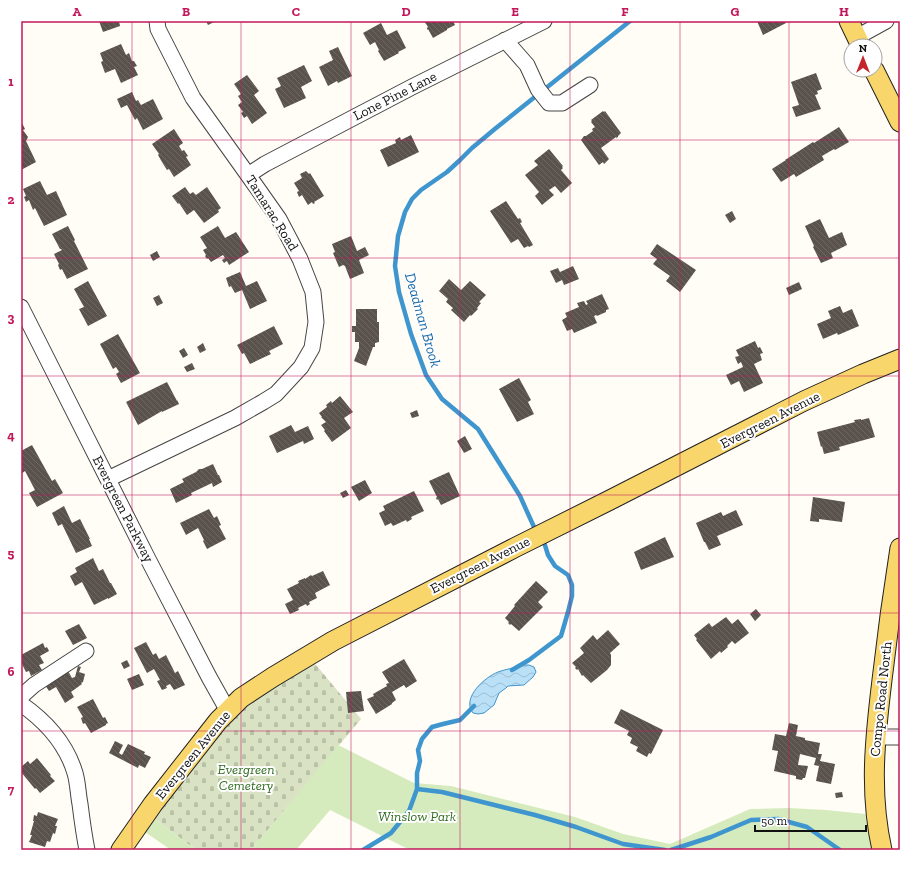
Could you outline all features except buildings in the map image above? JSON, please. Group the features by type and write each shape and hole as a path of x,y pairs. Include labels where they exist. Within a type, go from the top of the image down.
{"main road":[{"path":"878,78 900,122"},
{"name":"Evergreen Avenue","path":"121,850 153,804 213,727 241,698 333,640 804,402 862,374 900,359"},
{"name":"Compo Road North","path":"882,850 876,817 874,794 876,737 885,649 900,548"}],"street":[{"name":"Tamarac Road","path":"108,479 235,418 276,394 301,367 312,348 316,322 313,292 300,259 279,219 193,98 158,29 156,21"},
{"name":"Lone Pine Lane","path":"248,175 265,164 398,94 544,21"},
{"path":"856,35 886,21"},
{"path":"505,40 527,65 541,93 550,103 562,103 590,85"},
{"name":"Evergreen Parkway","path":"21,306 192,645 228,711"},
{"path":"21,697 34,685 86,651"},
{"path":"21,704 54,732 65,749 75,772 87,850"},
{"path":"876,737 900,737"}],"green space":[{"name":"Evergreen Cemetery","path":"312,660 361,719 251,850 196,850 152,817 236,713"},
{"name":"Winslow Park","path":"338,745 414,783 451,786 575,817 623,834 670,844 750,809 789,808 865,814 872,850 410,850 330,810 296,850 251,850"},
{"path":"152,817 196,850 171,850 145,832"}],"water":[{"path":"523,665 534,667 536,672 533,677 524,685 508,686 499,693 494,705 484,713 473,713 470,707 470,701 472,695 481,683 498,672"}],"waterway":[{"name":"Deadman Brook","path":"534,527 520,496 478,429 442,399 426,375 411,334 399,292 395,266 398,236 405,212 412,199 421,190 447,172 496,128 630,21"},
{"name":"Deadman Brook","path":"512,670 529,660 561,636 568,612 572,596 572,585 568,575 555,566 548,555 544,542"},
{"name":"Deadman Brook","path":"363,850 391,833 409,811 417,789 417,773 420,761 418,750 422,739 432,727 460,720 474,706"},
{"path":"417,789 442,792 535,815 576,827 623,844 665,850"},
{"path":"671,850 711,837 751,820 778,819 807,827 840,850"}]}
